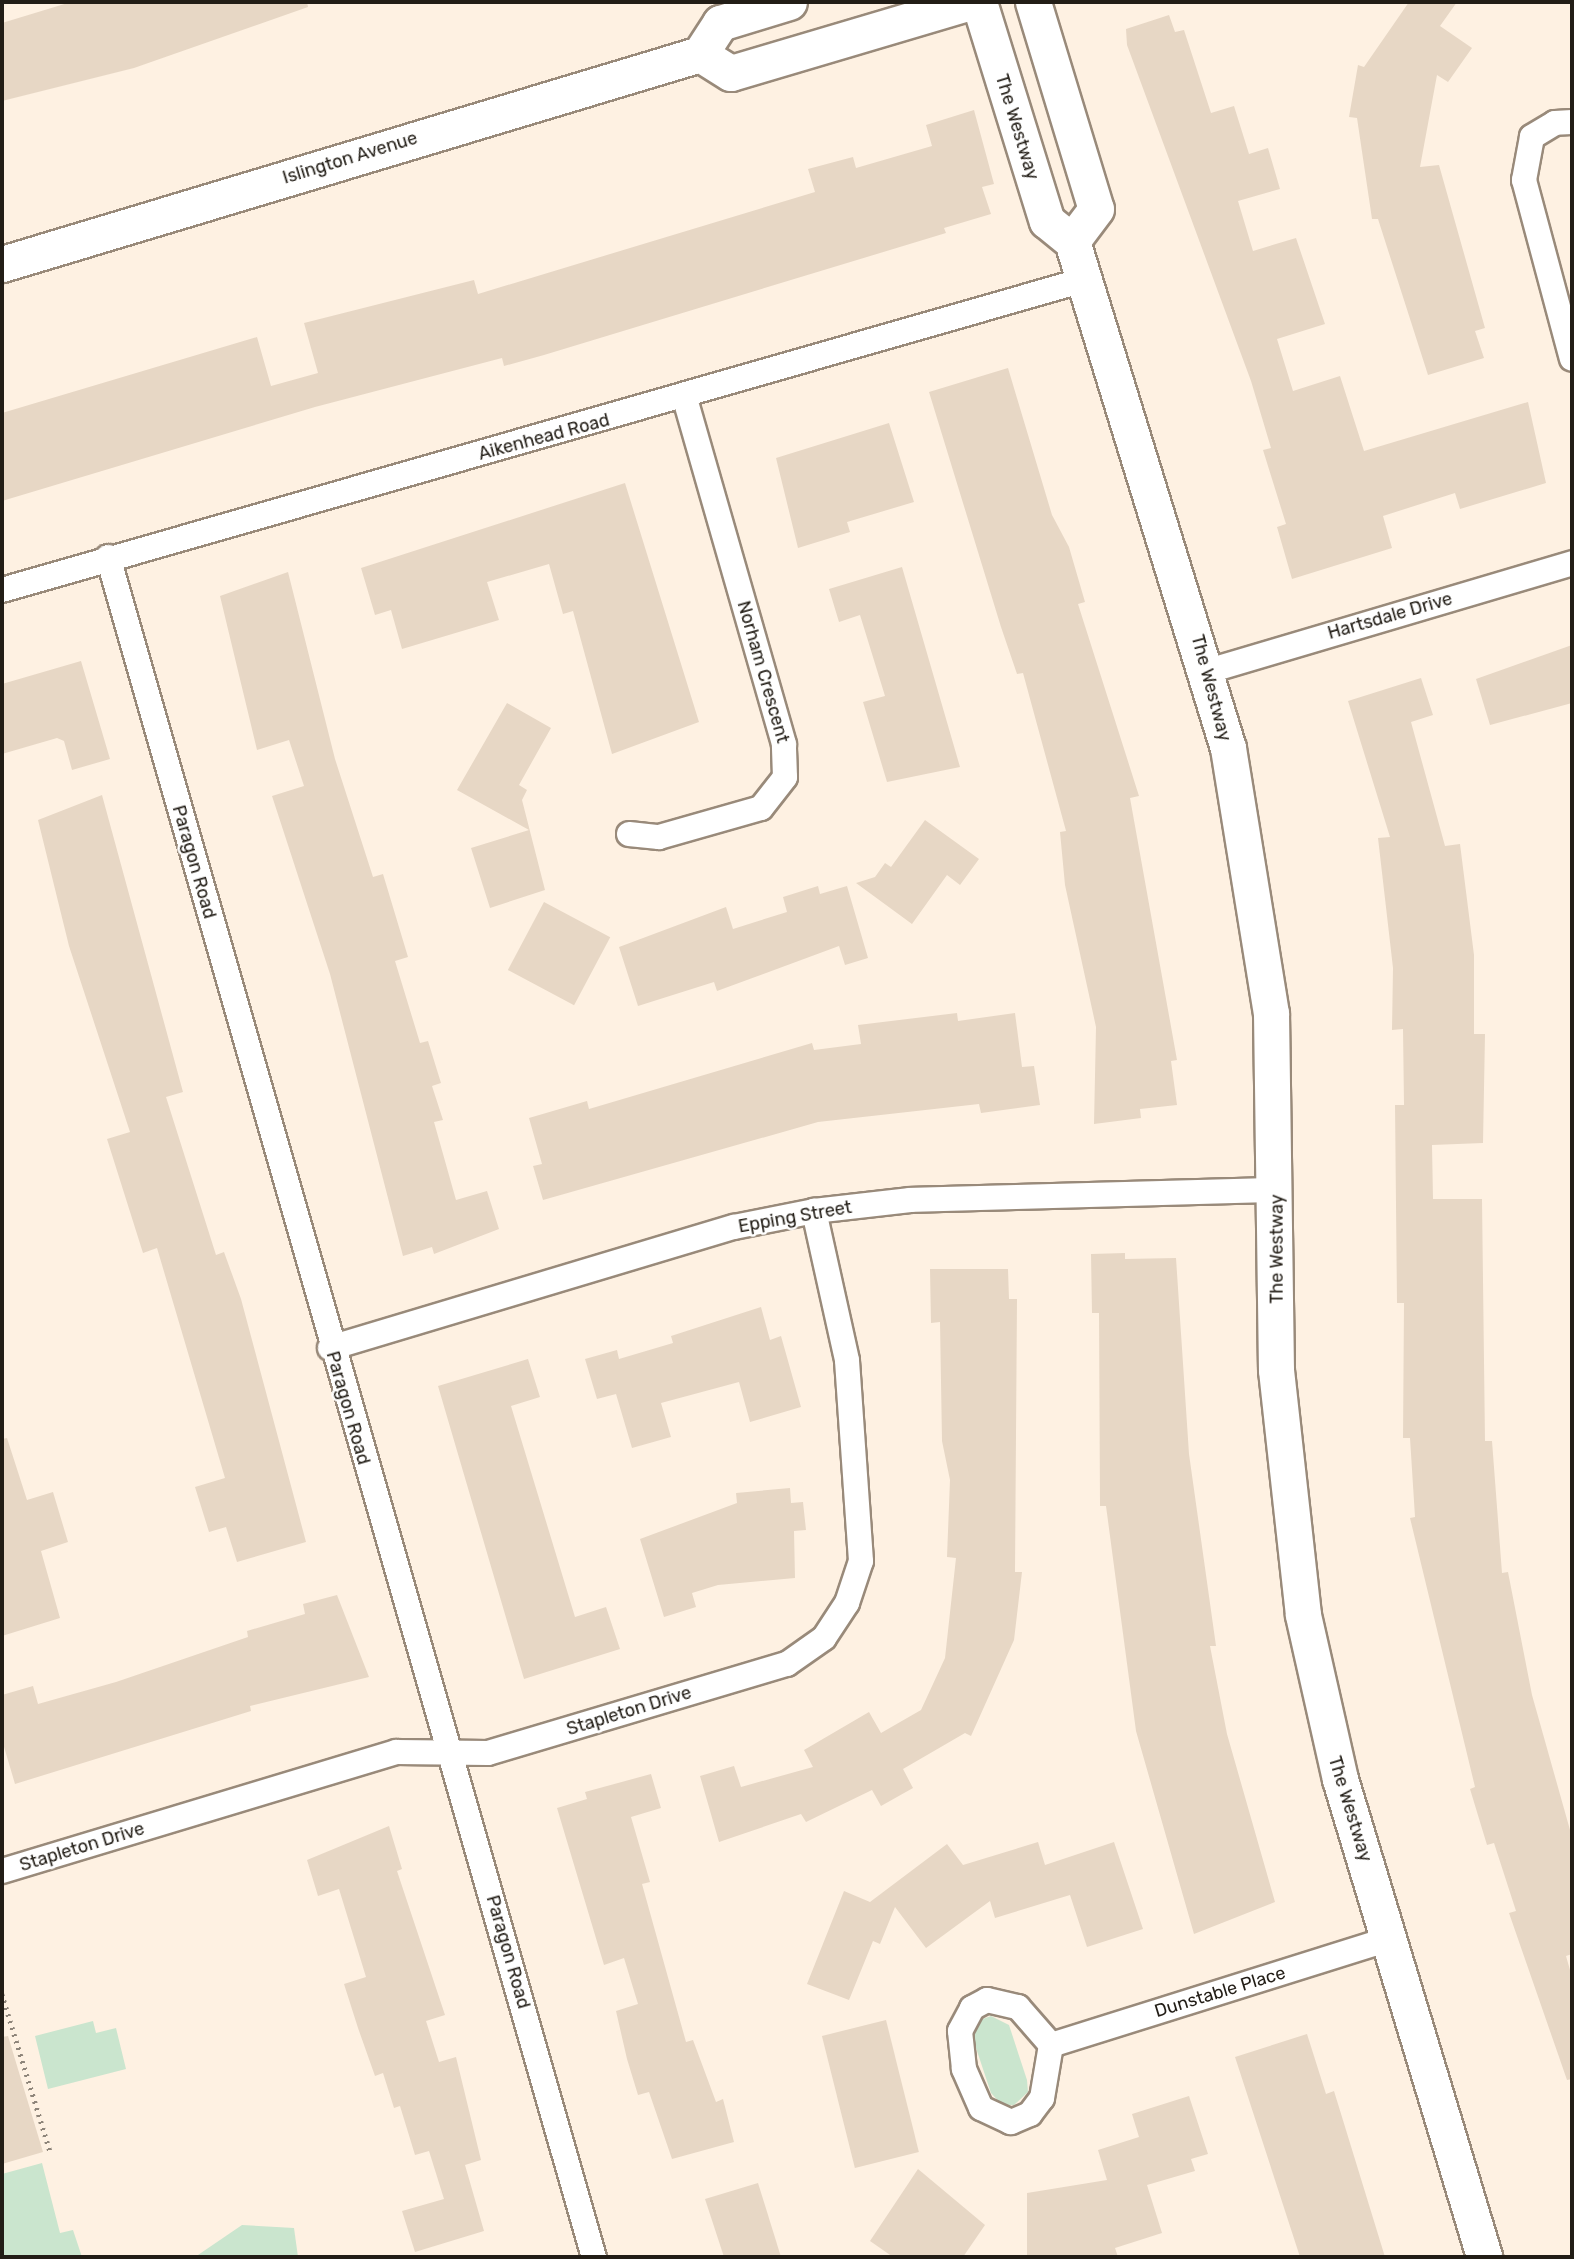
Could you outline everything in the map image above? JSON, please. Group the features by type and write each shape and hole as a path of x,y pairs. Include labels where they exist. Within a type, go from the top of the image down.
{"main road":[{"path":"789,2 720,23 700,54 731,74 970,2"},
{"name":"The Westway","path":"979,2 1047,221 1073,241 1208,671 1240,804 1267,974 1277,1191 1276,1370 1294,1560 1329,1737 1484,2257"},
{"path":"1033,2 1096,209 1073,241"},
{"name":"Islington Avenue","path":"2,264 700,54"}],"street":[{"path":"1572,122 1555,122 1532,137 1524,180 1572,359"},
{"name":"Aikenhead Road","path":"2,590 108,557 685,399 1084,280"},
{"name":"Norham Crescent","path":"629,834 659,837 761,808 785,777 784,744 685,399"},
{"name":"Paragon Road","path":"108,557 330,1348 450,1752 594,2257"},
{"name":"Hartsdale Drive","path":"1208,671 1572,563"},
{"name":"Epping Street","path":"330,1348 734,1227 814,1211 910,1200 1277,1191"},
{"name":"Stapleton Drive","path":"2,1871 396,1752 488,1753 788,1664 824,1638 841,1612 861,1561 856,1448 847,1360 814,1211"},
{"name":"Dunstable Place","path":"1052,2045 1389,1939"},
{"path":"987,2000 1018,2007 1052,2045 1042,2098 1030,2114 1011,2122 981,2108 960,2049 972,2008 987,2000"}],"path":[{"path":"2,1994 51,2154"}],"green space":[{"path":"991,2016 1009,2025 1027,2080 1028,2092 1014,2105 1003,2106 991,2093 973,2039 980,2020"},
{"path":"93,2021 96,2033 116,2028 126,2069 48,2089 35,2036"},
{"path":"42,2163 60,2233 73,2230 82,2257 2,2257 2,2174"},
{"path":"242,2225 294,2228 298,2257 195,2257"}],"building":[{"path":"71,2 307,2 308,7 134,68 2,101 2,23"},
{"path":"1409,2 1457,2 1440,26 1472,48 1448,82 1437,75 1420,167 1439,165 1485,328 1475,331 1484,358 1428,375 1378,219 1372,219 1357,118 1349,117 1358,65 1364,67"},
{"path":"1169,15 1175,32 1184,30 1211,113 1234,106 1249,154 1268,148 1280,189 1238,201 1253,251 1296,238 1325,324 1277,339 1293,391 1340,376 1364,451 1528,402 1546,483 1460,509 1455,493 1383,516 1392,548 1292,579 1277,527 1286,524 1263,450 1271,448 1251,381 1127,45 1126,29"},
{"path":"974,110 994,184 982,187 991,214 944,228 946,233 544,355 504,366 502,358 315,407 2,501 2,413 257,337 271,386 318,373 304,323 474,280 478,294 815,192 808,169 853,157 856,168 932,146 926,125"},
{"path":"1008,368 1052,515 1069,547 1085,602 1078,604 1139,796 1130,798 1177,1060 1171,1061 1177,1105 1140,1109 1141,1118 1094,1124 1096,1027 1065,885 1060,832 1066,831 1023,673 1017,674 1001,627 929,392"},
{"path":"889,423 914,502 847,522 850,532 798,548 776,458"},
{"path":"625,483 699,722 612,754 573,611 563,614 549,564 487,582 499,620 402,649 391,610 375,615 361,568"},
{"path":"902,567 960,767 887,782 863,702 885,696 860,615 839,622 829,589"},
{"path":"288,572 335,759 373,877 383,874 408,957 395,961 420,1043 428,1041 441,1083 432,1086 443,1120 434,1122 456,1200 487,1191 499,1229 434,1254 432,1247 403,1256 330,974 272,796 304,786 289,740 257,750 220,596"},
{"path":"1572,645 1572,703 1490,725 1476,679"},
{"path":"81,661 110,759 72,770 64,741 57,738 2,754 2,684"},
{"path":"1421,678 1433,715 1411,722 1445,846 1460,844 1474,955 1474,1034 1485,1034 1483,1143 1432,1145 1433,1199 1482,1199 1485,1441 1492,1441 1502,1573 1508,1572 1532,1695 1572,1837 1572,1954 1566,1956 1572,1977 1572,2079 1567,2080 1509,1913 1516,1911 1494,1843 1487,1845 1470,1789 1475,1787 1410,1518 1415,1517 1410,1438 1403,1438 1404,1303 1397,1303 1395,1105 1404,1105 1403,1029 1392,1030 1393,968 1378,838 1390,837 1348,701"},
{"path":"507,703 551,728 519,785 527,790 522,800 545,890 490,908 471,848 529,830 457,790"},
{"path":"102,795 183,1092 166,1097 216,1255 224,1252 241,1299 306,1542 237,1562 226,1527 209,1532 195,1487 225,1478 157,1248 143,1253 107,1139 130,1132 69,946 38,820"},
{"path":"925,820 979,859 960,885 947,875 912,924 856,883 875,877 885,863 891,867"},
{"path":"818,886 820,894 847,886 868,958 845,965 839,946 717,991 714,982 638,1006 619,947 726,907 733,929 787,912 783,897"},
{"path":"544,902 610,937 574,1005 508,970"},
{"path":"957,1013 958,1021 1015,1013 1022,1067 1034,1066 1040,1105 981,1113 979,1104 818,1122 543,1200 533,1166 542,1164 529,1118 587,1101 589,1109 812,1043 814,1050 861,1044 858,1025"},
{"path":"1125,1253 1125,1259 1176,1258 1189,1454 1216,1646 1210,1646 1227,1734 1275,1902 1194,1934 1136,1731 1106,1506 1100,1506 1099,1313 1092,1313 1091,1254"},
{"path":"930,1269 1008,1269 1009,1299 1017,1299 1015,1572 1022,1572 1014,1640 971,1736 965,1733 903,1769 913,1788 881,1806 872,1790 806,1822 801,1814 719,1842 700,1776 734,1766 741,1787 813,1767 804,1750 869,1712 881,1733 921,1710 945,1658 956,1558 947,1557 950,1480 942,1441 940,1322 931,1323"},
{"path":"761,1307 770,1340 781,1336 801,1407 750,1422 739,1382 661,1403 671,1437 632,1448 616,1394 597,1399 585,1359 617,1350 619,1359 673,1343 671,1336"},
{"path":"528,1359 540,1397 511,1406 575,1617 606,1607 620,1649 524,1679 438,1386"},
{"path":"7,1438 27,1500 53,1492 68,1542 41,1551 60,1618 2,1636 2,1439"},
{"path":"790,1488 791,1503 803,1502 806,1530 794,1531 795,1578 718,1585 692,1593 696,1607 664,1617 640,1539 737,1503 736,1493"},
{"path":"337,1595 369,1677 250,1706 251,1711 15,1784 2,1740 2,1695 33,1686 38,1704 116,1682 248,1637 247,1631 305,1614 303,1604"},
{"path":"651,1774 661,1808 631,1817 650,1882 642,1884 686,2042 693,2040 716,2102 723,2099 734,2142 672,2159 649,2092 638,2095 627,2059 616,2011 638,2004 624,1958 604,1965 557,1808 587,1799 585,1792"},
{"path":"389,1826 402,1869 397,1871 445,2015 426,2021 439,2062 456,2057 481,2160 465,2165 484,2231 415,2252 402,2211 444,2199 429,2151 415,2155 400,2106 394,2108 383,2073 375,2076 358,2028 344,1984 366,1977 339,1889 318,1896 307,1860"},
{"path":"1038,1842 1045,1865 1114,1842 1143,1929 1087,1947 1070,1895 995,1918 990,1901 926,1948 895,1907 880,1944 873,1941 849,2000 807,1984 844,1891 870,1902 947,1844 963,1865"},
{"path":"886,2020 919,2152 855,2168 822,2036"},
{"path":"1307,2034 1326,2094 1334,2091 1385,2257 1300,2257 1235,2057"},
{"path":"8,2036 43,2152 2,2164 2,2037"},
{"path":"1189,2096 1208,2154 1191,2159 1195,2171 1147,2185 1162,2233 1115,2248 1118,2257 1027,2257 1027,2193 1107,2180 1098,2150 1139,2137 1132,2114"},
{"path":"918,2169 985,2225 963,2257 893,2257 870,2241"},
{"path":"758,2183 781,2257 724,2257 705,2199"}]}
